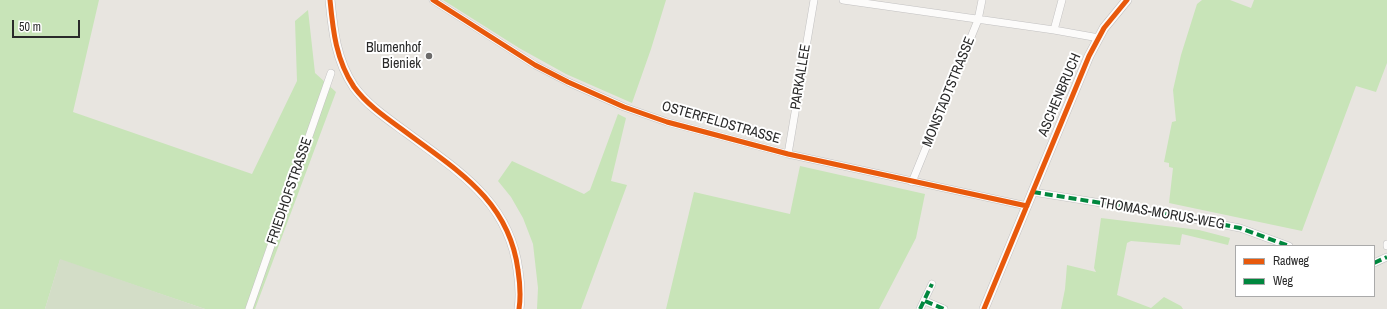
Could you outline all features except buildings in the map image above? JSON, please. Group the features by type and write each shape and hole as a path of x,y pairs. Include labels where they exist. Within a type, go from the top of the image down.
{"street":[{"path":"330,0 334,34 339,58 348,76 362,96 381,114 466,178 485,196 499,214 509,235 517,258 520,282 519,309"},
{"name":"OSTERFELDSTRASSE","path":"433,0 535,65 568,82 624,107 667,122 788,154 1027,206"},
{"name":"PARKALLEE","path":"788,154 814,0"},
{"path":"843,0 1054,30 1099,38"},
{"name":"MONSTADTSTRASSE","path":"912,182 978,20 982,0"},
{"path":"1054,30 1062,0"},
{"name":"ASCHENBRUCH","path":"984,309 1089,56 1111,18 1127,0"},
{"name":"FRIEDHOFSTRASSE","path":"249,309 330,73"},
{"name":"THOMAS-MORUS-WEG","path":"1033,192 1157,212 1240,228 1286,245"},
{"path":"1375,263 1387,257"},
{"path":"920,309 932,284"},
{"path":"924,301 944,309"}],"green space":[{"path":"0,0 99,0 73,112 252,174 297,81 295,21 308,10 315,73 336,92 255,309 205,309 60,260 45,309 0,309"},
{"path":"443,0 666,0 632,103 566,74 519,48"},
{"path":"1202,0 1230,0 1251,8 1254,0 1387,0 1387,63 1376,92 1356,86 1302,231 1169,203 1173,168 1169,167 1169,163 1164,162 1172,122 1176,121 1173,90 1181,55 1197,4"},
{"path":"618,114 626,118 611,181 627,185 581,309 537,309 538,288 533,244 523,218 511,197 498,181 512,161 584,194 590,190"},
{"path":"800,166 925,194 916,238 879,309 666,309 694,192 790,214"},
{"path":"1101,218 1199,230 1230,238 1228,245 1182,234 1180,245 1131,241 1127,243 1117,295 1151,308 1164,297 1181,306 1183,309 1061,309 1065,289 1067,265 1096,272 1094,268"},
{"path":"60,259 205,309 45,309"}],"marked path":[{"path":"1033,192 1157,212 1240,228 1286,245"},
{"path":"1375,263 1387,257"},
{"path":"920,309 932,284"},
{"path":"925,301 944,309"}],"cycle path":[{"path":"330,0 332,23 339,56 354,87 379,112 462,175 492,206 504,225 513,246 518,270 520,290 519,309"},
{"path":"433,0 535,65 568,82 624,107 667,122 788,154 1027,206"},
{"path":"984,309 1089,56 1104,28 1127,0"}],"place":[{"name":"Blumenhof Bieniek","path":"429,56"}]}
